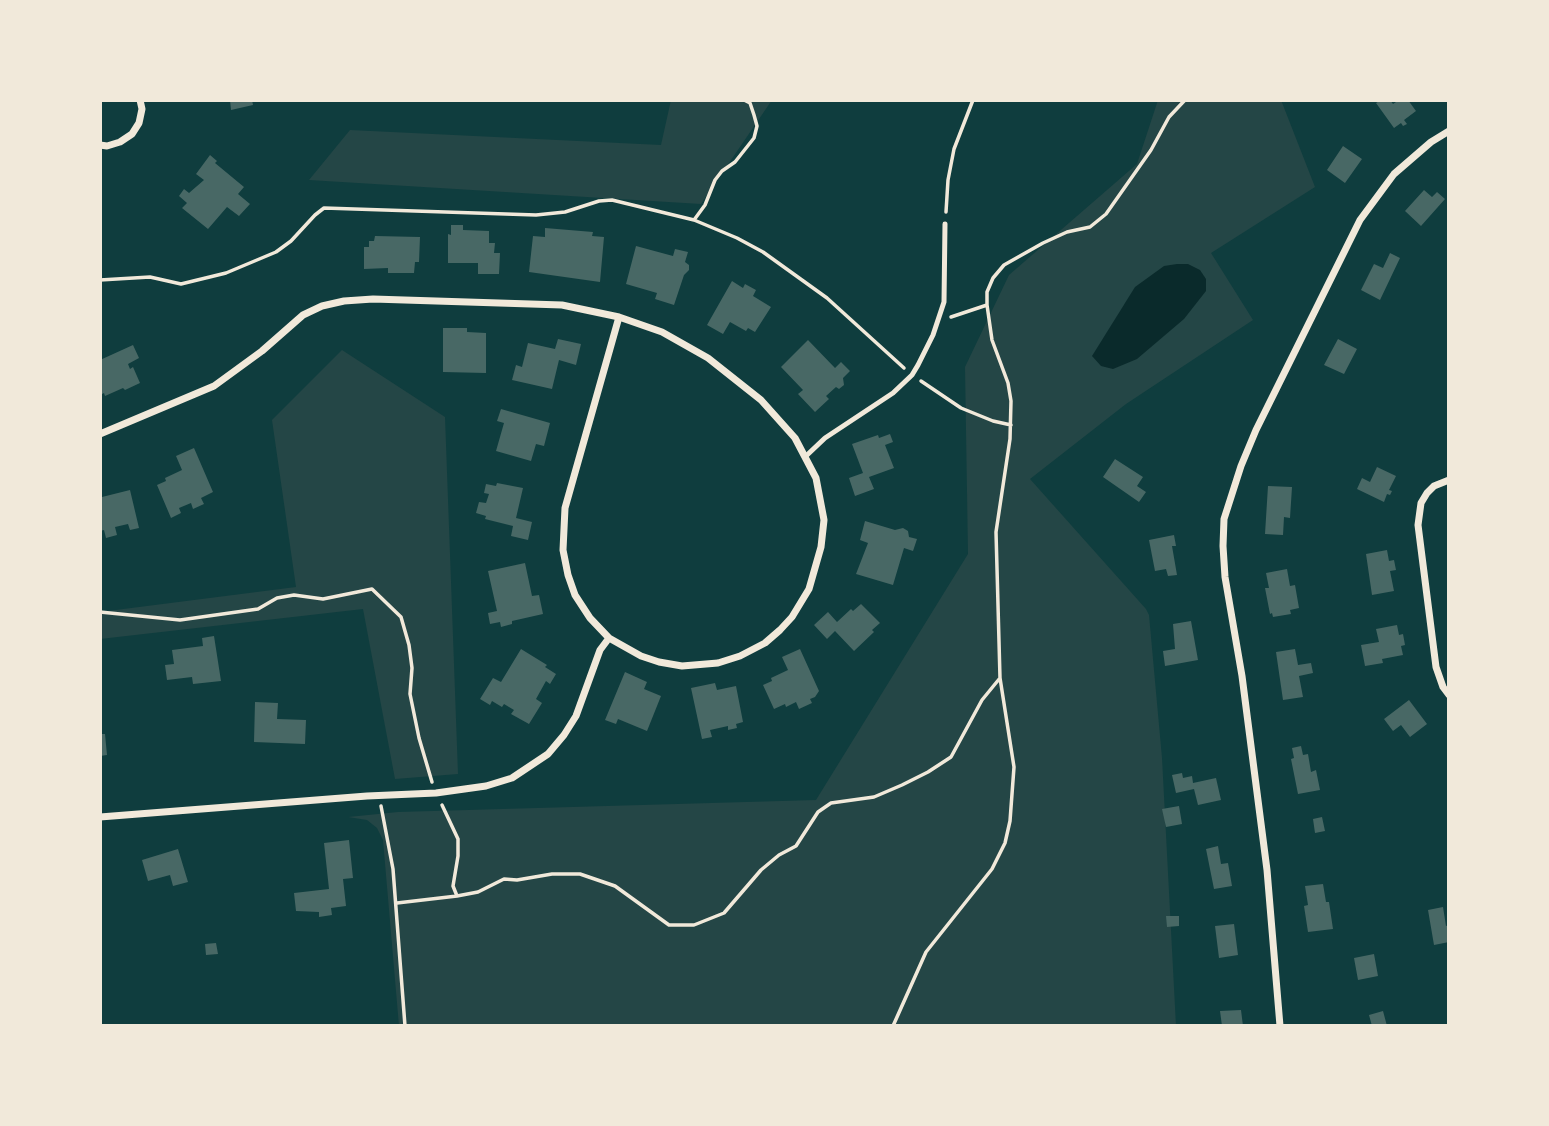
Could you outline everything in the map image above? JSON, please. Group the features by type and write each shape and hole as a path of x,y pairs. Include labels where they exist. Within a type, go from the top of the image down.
{"street":[{"path":"100,145 120,142 132,134 139,123 142,109 140,100"},
{"path":"1280,1026 1267,870 1243,688 1226,586 1223,533 1227,504 1241,466 1286,368 1360,220 1377,195 1411,158 1449,131"},
{"path":"100,434 214,386 262,351 303,315 322,306 344,301 373,299 562,305 619,317 662,332 727,371 761,400 795,438 816,478 824,520 821,547 809,589 792,617 780,630 765,643 740,656 718,663 682,666 650,659 609,638 590,618 575,595 565,563 562,530 565,508 619,317"},
{"path":"1449,480 1434,486 1427,493 1421,503 1418,525 1436,667 1449,695"},
{"path":"100,817 436,793 486,786 512,778 548,754 576,716 600,650 609,638"}],"lane":[{"path":"806,456 825,438 893,393 912,375 933,335 944,302 946,224"}],"path":[{"path":"694,220 705,205 715,180 735,162 754,138 757,126 750,103 744,100"},
{"path":"946,224 948,180 954,149 973,100"},
{"path":"893,1026 926,952 992,869 1006,843 1010,821 1014,767 1000,678 996,532 1011,425 1008,383 992,340 987,292 993,278 1004,265 1067,232 1090,227 1106,214 1152,150 1169,117 1185,100"},
{"path":"100,280 150,277 181,284 226,273 276,252 324,208 536,215 565,212 599,201 612,200 694,220 737,238 827,298 912,375 961,408 1011,425"},
{"path":"939,317 971,312 987,305"},
{"path":"100,612 180,620 258,609 277,598 294,595 323,599 372,589 401,617 409,645 412,668 410,694 419,738 436,793 458,839 453,886 457,896"},
{"path":"397,903 478,892 504,879 580,874 615,887 669,925 694,925 724,914 761,870 779,855 796,846 818,812 831,803 874,797 928,772 951,757 982,700 1000,678"},
{"path":"379,795 397,903 405,1026"}],"shaded area":[{"path":"671,100 772,100 701,204 309,180 350,130 661,145"},
{"path":"1158,100 1281,100 1315,187 1211,253 1253,320 1126,404 1030,479 1149,615 1162,758 1176,1026 399,1026 383,840 377,828 367,820 348,817 398,812 816,800 968,554 965,367 1009,275 1137,164"},
{"path":"1188,264 1200,270 1206,279 1206,291 1184,319 1137,359 1113,369 1101,366 1092,356 1135,287 1164,266"},
{"path":"342,350 445,417 458,774 395,779 363,609 100,639 100,612 296,587 272,420"}],"building":[{"path":"230,100 252,100 253,105 231,110"},
{"path":"1390,100 1393,104 1399,100 1408,100 1416,111 1404,120 1407,124 1403,126 1401,123 1394,128 1376,103"},
{"path":"1343,146 1362,159 1345,183 1327,170"},
{"path":"210,155 217,161 215,163 244,187 238,194 250,204 239,216 227,207 208,229 182,208 187,203 179,196 184,189 189,193 204,180 196,174"},
{"path":"1424,190 1432,197 1437,192 1445,199 1421,226 1405,211"},
{"path":"451,225 463,225 463,230 489,231 489,243 495,243 494,253 500,253 499,274 478,274 478,263 448,263 448,234 451,235"},
{"path":"545,228 593,232 592,236 604,237 600,282 529,272 533,236 545,237"},
{"path":"375,236 420,237 419,262 415,262 414,273 388,273 388,268 364,269 364,247 369,247 369,241 374,241"},
{"path":"636,246 673,256 675,249 688,252 685,262 689,265 689,270 684,275 674,305 655,299 657,293 626,284"},
{"path":"1390,253 1400,258 1380,300 1361,290 1374,264 1383,268"},
{"path":"732,281 743,288 745,284 756,290 753,296 771,307 755,332 748,328 746,331 730,322 723,334 707,325"},
{"path":"443,328 467,328 467,332 486,333 486,373 443,372"},
{"path":"558,339 581,344 576,365 559,360 552,389 512,380 516,365 522,367 528,343 555,349"},
{"path":"1338,339 1357,349 1344,374 1324,365"},
{"path":"808,340 835,368 841,362 850,371 843,378 844,385 839,389 836,387 826,396 829,399 815,412 798,394 803,390 781,367"},
{"path":"133,345 139,358 128,364 130,369 133,367 140,383 105,396 104,393 100,395 100,360"},
{"path":"501,409 550,423 544,446 536,444 531,461 496,451 504,423 497,421"},
{"path":"890,434 893,442 885,445 894,468 869,477 874,489 855,496 849,478 863,473 852,444"},
{"path":"194,448 213,492 201,498 204,504 193,509 191,503 179,508 181,513 171,518 157,485 182,470 176,456"},
{"path":"1115,459 1143,477 1137,486 1146,492 1139,502 1103,477"},
{"path":"1377,467 1396,476 1389,490 1392,491 1390,495 1387,494 1384,502 1357,489 1362,478 1370,482"},
{"path":"497,483 523,488 516,518 532,522 528,540 511,536 513,526 485,519 486,516 476,513 479,502 486,503 489,494 484,493 486,484 496,486"},
{"path":"1268,486 1292,487 1290,518 1284,517 1283,535 1265,534"},
{"path":"130,490 139,528 130,530 128,524 115,527 117,535 106,538 104,530 100,531 100,493 102,497"},
{"path":"865,521 895,530 903,528 908,531 909,537 917,539 913,551 904,548 893,585 856,574 868,543 860,540"},
{"path":"1174,535 1176,546 1172,546 1177,575 1168,576 1166,569 1155,571 1149,540"},
{"path":"1387,550 1389,561 1394,560 1396,570 1390,571 1394,591 1372,595 1366,554"},
{"path":"525,563 532,596 539,595 543,614 512,621 512,624 501,627 500,622 490,624 488,613 497,611 488,571"},
{"path":"1287,569 1290,586 1295,585 1299,608 1290,610 1291,614 1273,617 1265,588 1269,588 1266,573"},
{"path":"861,604 880,623 854,651 835,631 827,639 814,625 828,612 837,622"},
{"path":"1191,621 1198,660 1165,666 1163,651 1175,649 1173,624"},
{"path":"1397,625 1399,635 1403,634 1403,655 1382,659 1383,663 1365,666 1361,645 1379,642 1376,629"},
{"path":"214,636 221,681 193,684 192,677 167,680 165,665 174,664 172,650 203,646 202,638"},
{"path":"521,649 556,674 550,684 546,681 536,699 542,703 529,724 511,714 514,710 504,704 502,707 492,701 490,705 480,699 493,678 501,682"},
{"path":"800,649 819,691 810,699 812,703 799,709 796,702 774,709 763,685 788,670 782,657"},
{"path":"1295,649 1298,665 1311,663 1313,673 1299,676 1303,697 1283,700 1276,652"},
{"path":"625,672 647,682 644,689 661,696 647,731 618,719 616,724 605,720"},
{"path":"715,683 717,690 736,686 743,722 736,724 737,728 728,730 728,726 710,730 712,737 702,739 691,688"},
{"path":"1409,700 1427,724 1410,737 1401,725 1393,731 1384,719"},
{"path":"255,702 278,703 277,719 306,720 305,744 254,742"},
{"path":"100,734 105,734 107,755 100,756"},
{"path":"1301,746 1303,755 1308,754 1311,772 1316,770 1320,790 1298,794 1291,759 1294,758 1292,748"},
{"path":"1182,773 1183,778 1192,776 1193,783 1216,778 1221,800 1198,805 1194,789 1176,793 1172,775"},
{"path":"1179,806 1182,824 1166,827 1162,809"},
{"path":"1322,817 1325,831 1315,833 1313,819"},
{"path":"349,840 353,878 343,879 346,906 331,908 332,915 319,917 319,912 296,911 294,893 329,889 324,843"},
{"path":"1218,846 1221,864 1228,863 1232,886 1214,889 1206,849"},
{"path":"178,849 188,882 173,886 170,875 148,881 142,860"},
{"path":"1323,884 1333,929 1308,932 1304,906 1308,905 1305,886"},
{"path":"1443,907 1446,926 1449,925 1449,942 1434,945 1428,910"},
{"path":"1166,916 1179,916 1179,926 1167,927"},
{"path":"1234,924 1238,955 1219,958 1215,926"},
{"path":"216,943 218,954 206,955 205,944"},
{"path":"1374,954 1378,976 1358,980 1354,958"},
{"path":"1241,1010 1243,1026 1222,1026 1220,1011"},
{"path":"1383,1011 1387,1026 1372,1026 1369,1015"}]}
